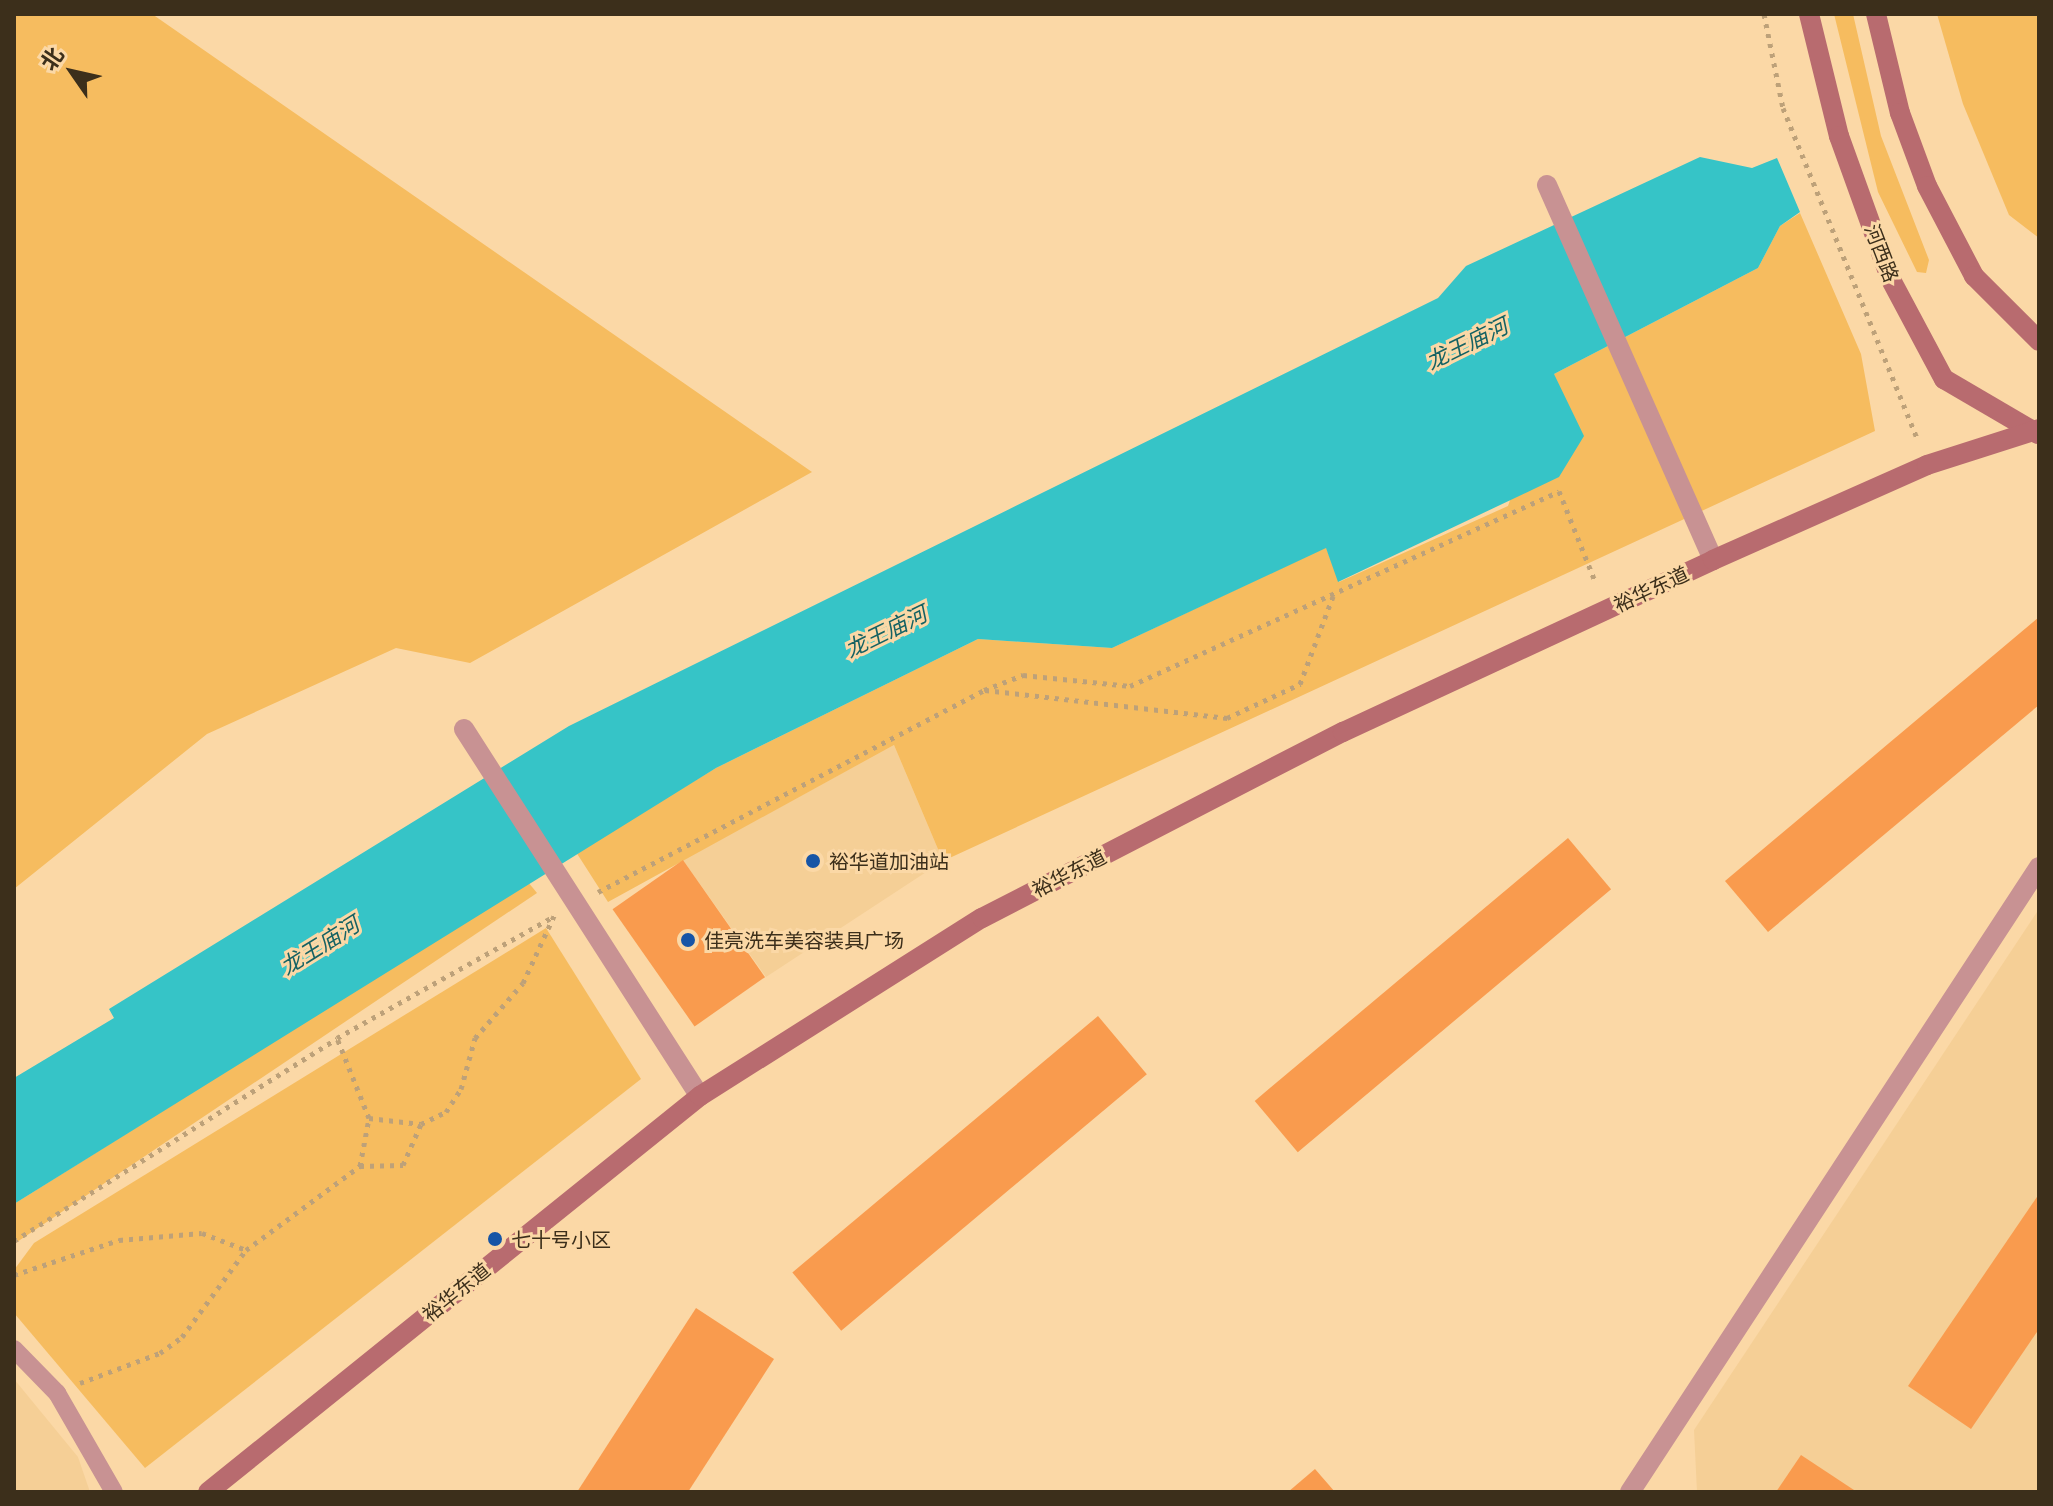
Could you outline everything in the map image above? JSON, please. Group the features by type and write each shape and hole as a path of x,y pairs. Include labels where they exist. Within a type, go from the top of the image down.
{"street":[{"name":"河西路","path":"1809,14 1839,136 1890,278 1944,379 2037,432"},
{"path":"1876,14 1900,113 1927,186 1974,276 2031,336"},
{"path":"1547,185 1637,382 1713,560"},
{"name":"裕华东道","path":"208,1492 700,1096 982,918 1343,732 1713,560 1927,465 2037,432"},
{"path":"464,729 573,903 700,1096"},
{"path":"1630,1492 2039,867"}],"lane":[{"path":"14,1349 57,1393 114,1492"}],"path":[{"path":"1764,14 1783,108 1927,465"},
{"path":"14,1241 337,1038 573,903 984,690 1023,675 1130,686 1559,491 1595,581"},
{"path":"984,690 1227,718 1300,684 1334,595"},
{"path":"369,1118 421,1124 446,1112 461,1089 475,1038 523,983 554,916"},
{"path":"337,1038 369,1118 360,1166"},
{"path":"57,1393 160,1353 182,1337 246,1250 360,1166 403,1165 421,1124"},
{"path":"14,1275 119,1240 202,1233 246,1250"}],"shaded area":[{"path":"14,14 152,14 812,472 470,663 396,648 207,734 14,889"},
{"path":"1834,14 1853,14 1881,136 1929,260 1926,273 1917,272 1878,192"},
{"path":"1937,14 2039,14 2039,238 2009,215 1963,104"},
{"path":"1800,213 1861,354 1875,431 943,861 894,745 608,902 576,852 716,768 978,639 1112,648 1326,547 1339,582 1508,506 1554,374 1758,268 1780,226"},
{"name":"裕华道加油站","path":"894,745 943,861 766,977 683,860"},
{"path":"528,882 537,893 14,1244 14,1204"},
{"path":"2039,909 2039,1492 1697,1492 1694,1430"},
{"path":"546,928 641,1079 145,1468 14,1313 14,1270 34,1243"},
{"path":"14,1379 78,1457 90,1492 14,1492"}],"water":[{"name":"龙王庙河","path":"1700,157 1752,168 1777,158 1800,212 1780,226 1758,268 1554,374 1584,436 1559,477 1338,582 1326,548 1112,648 978,639 716,768 14,1204 14,1078 114,1018 109,1009 569,726 1438,298 1466,266"}],"building":[{"path":"2039,617 2039,705 1768,932 1725,881"},
{"path":"1568,838 1611,889 1298,1152 1255,1101"},
{"name":"佳亮洗车美容装具广场","path":"683,860 765,977 695,1026 613,909"},
{"path":"1098,1016 1147,1074 841,1331 792,1272"},
{"path":"2039,1194 2039,1329 1971,1429 1908,1386"},
{"path":"696,1308 774,1359 688,1492 577,1492"},
{"path":"1801,1455 1857,1492 1776,1492"},
{"path":"1315,1469 1335,1492 1288,1492"}],"place":[{"name":"裕华道加油站","path":"813,861"},
{"name":"佳亮洗车美容装具广场","path":"688,940"},
{"name":"七十号小区","path":"495,1239"}]}
